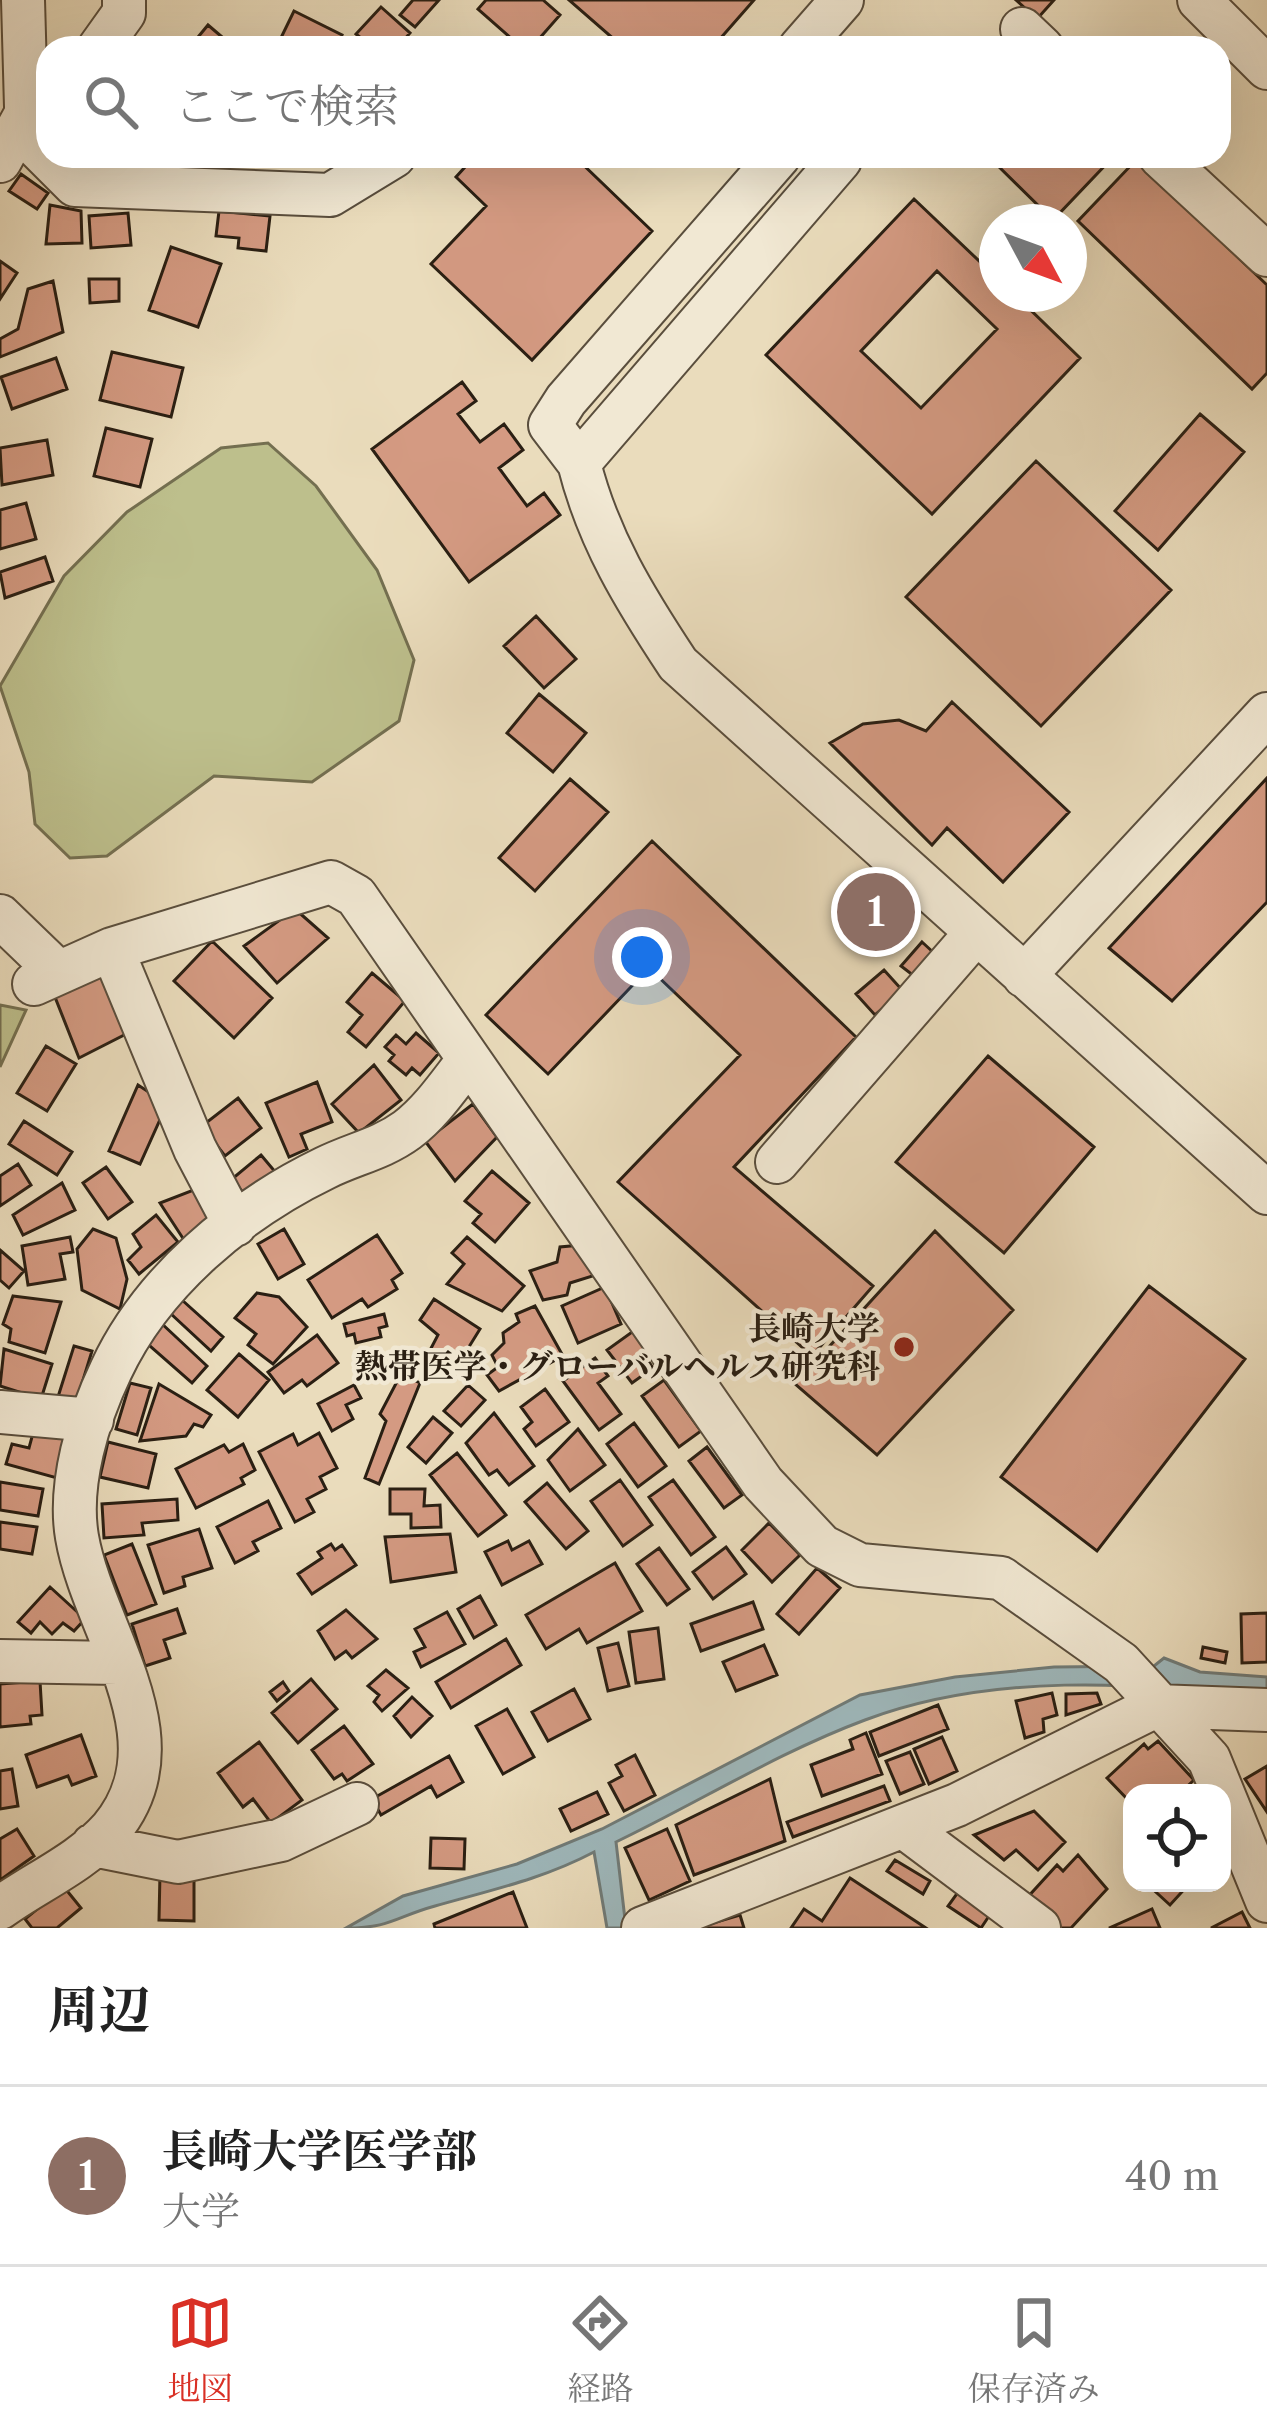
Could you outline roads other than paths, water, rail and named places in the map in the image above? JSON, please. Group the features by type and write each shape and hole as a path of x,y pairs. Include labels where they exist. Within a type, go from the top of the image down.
{"street":[{"path":"23,0 36,90"},
{"path":"108,36 124,14 124,0"},
{"path":"810,36 842,0"},
{"path":"1198,0 1267,68"},
{"path":"0,161 36,99"},
{"path":"36,113 36,146"},
{"path":"59,168 75,184 330,195 374,168"},
{"path":"768,168 550,425 579,463 592,516 618,569 678,664 1267,1193"},
{"path":"579,463 833,168"},
{"path":"1173,168 1267,255"},
{"path":"656,297 693,331"},
{"path":"1024,976 1267,714"},
{"path":"0,916 46,978 112,949 331,882 356,896 763,1483 822,1546 860,1565 1001,1578 1140,1686 1209,1759 1267,1901"},
{"path":"777,1162 976,933"},
{"path":"112,949 195,1149 235,1225"},
{"path":"0,1908 93,1845 126,1805 140,1761 140,1727 77,1538 75,1500 92,1420 109,1372 148,1304 235,1225 325,1168 396,1138 467,1062"},
{"path":"0,1412 92,1420"},
{"path":"0,1661 117,1663"},
{"path":"643,1928 904,1827 1027,1773 1140,1686 1267,1710"},
{"path":"93,1845 178,1862 281,1840 356,1804"},
{"path":"904,1827 1039,1928"}],"water":[{"path":"1164,1658 1200,1672 1267,1677 1267,1699 1167,1688 1064,1685 962,1694 913,1705 801,1747 616,1842 626,1928 607,1928 594,1852 536,1877 383,1924 346,1928 403,1896 517,1864 602,1829 860,1695 955,1677 1054,1667 1154,1666"}],"place":[{"name":"長崎大学医学部","path":"876,912"},
{"name":"長崎大学 熱帯医学・グローバルヘルス研究科","path":"904,1347"}]}
